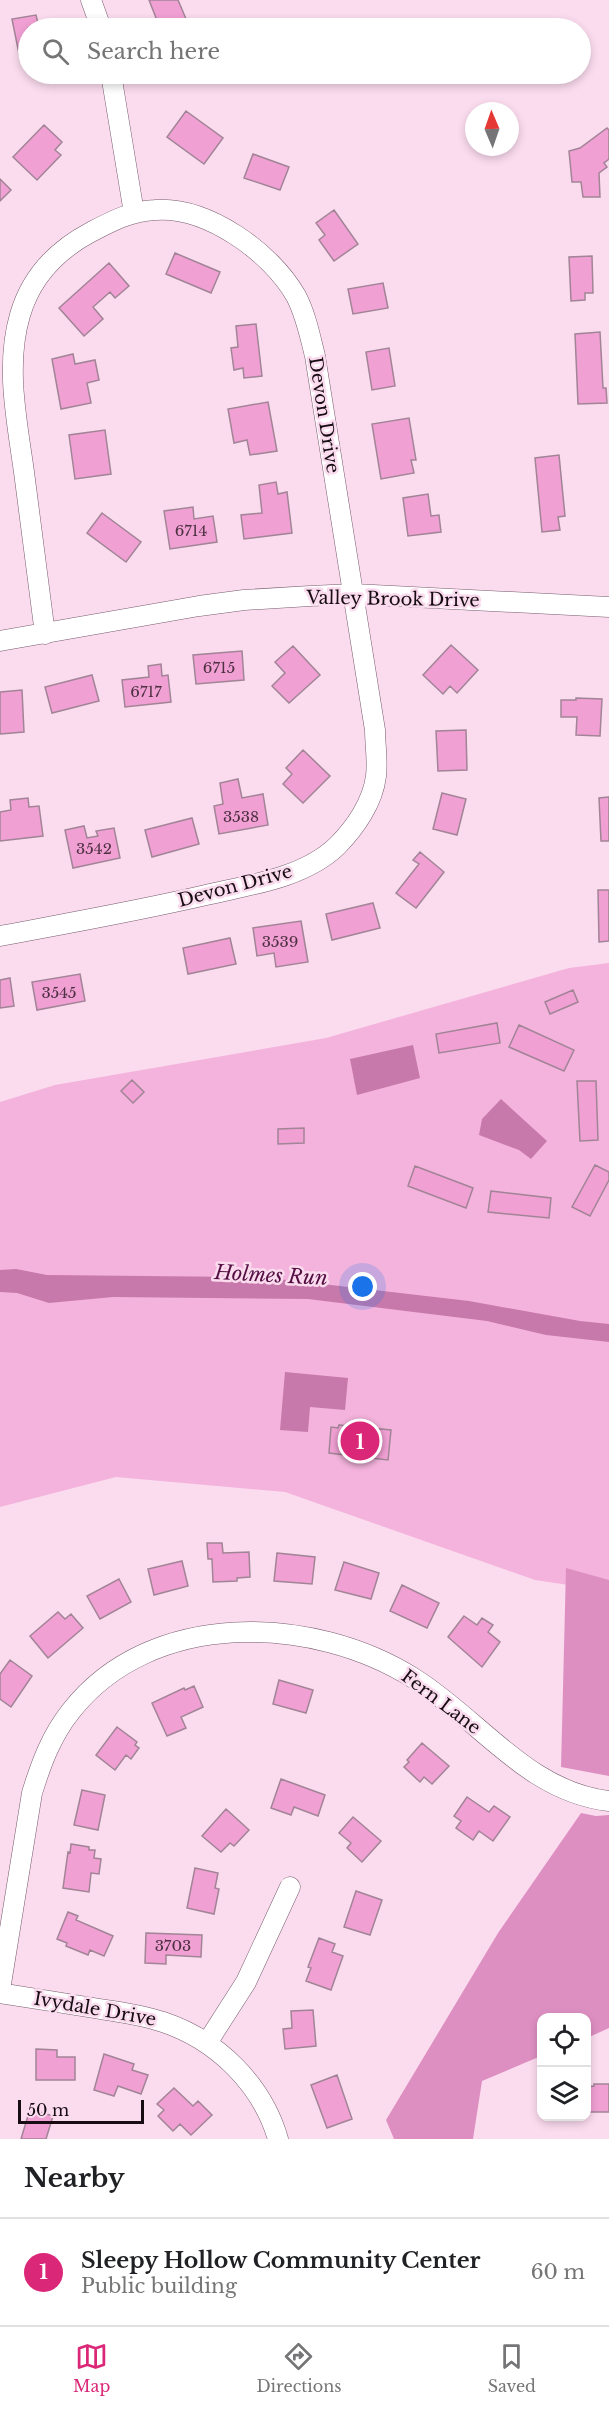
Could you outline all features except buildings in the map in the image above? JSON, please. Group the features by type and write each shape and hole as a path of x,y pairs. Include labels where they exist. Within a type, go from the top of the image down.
{"street":[{"path":"91,0 97,18"},
{"path":"113,84 134,213"},
{"name":"Devon Drive","path":"0,936 131,912 304,868 337,846 364,812 370,798 376,776 375,730 315,356 308,326 296,297 285,279 267,259 246,242 197,217 168,210 134,213 117,218 80,238 58,254 31,288 20,314 14,342 15,406 45,634"},
{"name":"Valley Brook Drive","path":"0,641 244,600 354,594 609,607"},
{"name":"Fern Lane","path":"0,1991 32,1793 41,1764 54,1736 70,1712 89,1691 122,1665 161,1646 187,1639 222,1634 257,1633 313,1639 346,1647 382,1661 415,1679 443,1699 529,1770 553,1784 609,1801"},
{"path":"207,2043 246,1982 290,1887"},
{"name":"Ivydale Drive","path":"0,1991 161,2021 185,2030 207,2043 238,2069 254,2089 267,2111 278,2139"}],"shaded area":[{"path":"609,963 609,1591 535,1580 285,1492 116,1477 0,1507 0,1102 55,1085 326,1038 569,968"},
{"path":"413,1045 420,1078 357,1095 350,1059"},
{"path":"501,1099 547,1141 531,1159 519,1150 479,1135 482,1119"},
{"path":"16,1269 47,1275 242,1277 288,1280 469,1301 609,1324 609,1342 546,1335 487,1321 308,1299 113,1297 49,1303 17,1293 0,1292 0,1270"},
{"path":"285,1372 348,1378 345,1410 310,1407 308,1432 280,1430"},
{"path":"566,1568 609,1580 609,1776 561,1767"},
{"path":"581,1813 596,1816 609,1815 609,2028 591,2036 591,2013 537,2013 537,2058 482,2081 473,2139 394,2139 386,2120 498,1933"}],"place":[{"name":"Sleepy Hollow Community Center","path":"360,1441"}],"water label":[{"name":"Holmes Run","path":"271,1275"}]}
